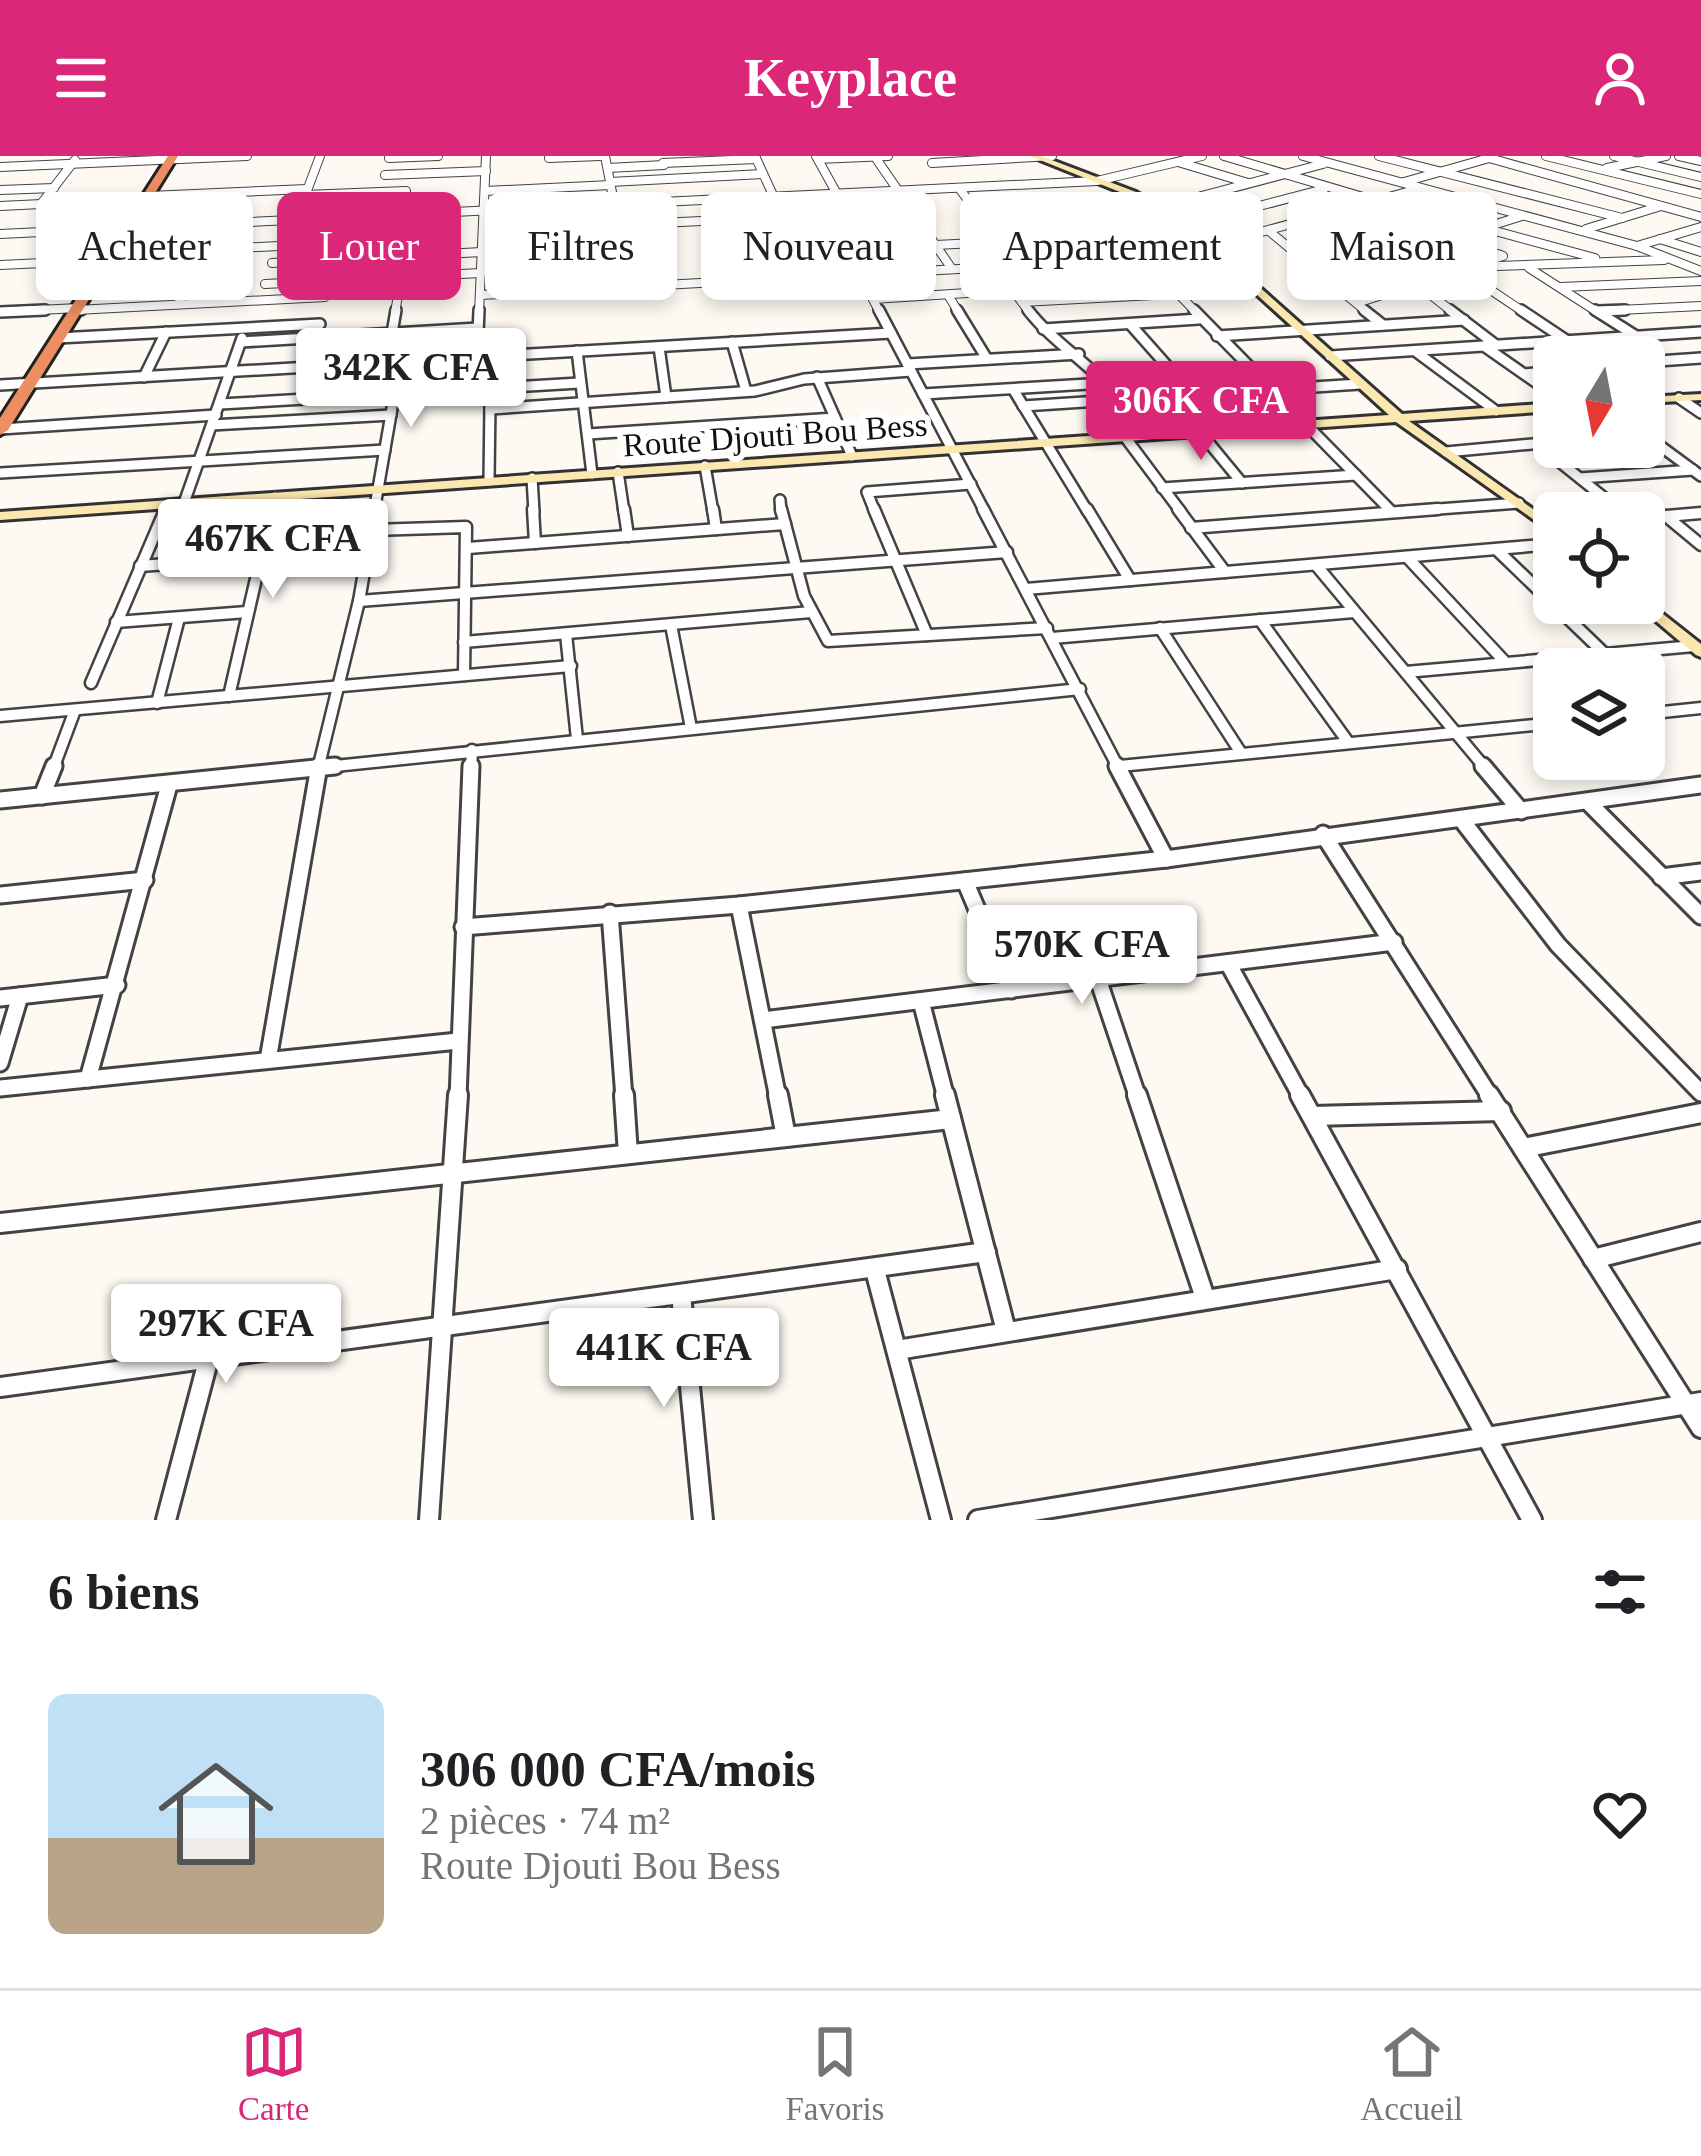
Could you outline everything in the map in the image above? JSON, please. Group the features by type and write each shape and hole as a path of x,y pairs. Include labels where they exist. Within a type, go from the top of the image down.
{"highway":[{"path":"150,192 172,158"},
{"path":"0,430 83,300"}],"main road":[{"path":"1041,157 1123,192"},
{"path":"1263,296 1399,418 1533,513"},
{"path":"1665,399 1701,397"},
{"name":"Route Djouti Bou Bess","path":"0,516 1533,408"},
{"path":"1665,620 1695,642"}],"street":[{"path":"0,167 76,160 247,156"},
{"path":"306,192 320,156"},
{"path":"408,175 406,191 382,192 389,157 438,156"},
{"path":"477,357 486,156"},
{"path":"551,188 549,157 602,156 612,192"},
{"path":"836,192 817,158 888,156"},
{"path":"878,192 1097,182 1197,156 1224,156 1346,192"},
{"path":"1303,156 1437,192"},
{"path":"1379,156 1622,218"},
{"path":"1447,156 1474,163"},
{"path":"1508,164 1546,156 1700,194"},
{"path":"1614,156 1699,175"},
{"path":"1560,177 1666,156"},
{"path":"1678,156 1701,161"},
{"path":"875,157 899,191"},
{"path":"929,159 1041,157"},
{"path":"1404,182 1493,157 1698,214"},
{"path":"608,168 755,158 771,192"},
{"path":"929,159 960,193"},
{"path":"51,192 76,160"},
{"path":"663,162 672,192"},
{"path":"1178,162 1250,183"},
{"path":"1216,192 1328,163"},
{"path":"385,175 485,171"},
{"path":"1491,185 1537,171"},
{"path":"484,190 763,174"},
{"path":"1615,193 1699,175"},
{"path":"1263,208 1329,187"},
{"path":"2,192 54,188"},
{"path":"1408,192 1422,188"},
{"path":"1582,230 1700,194"},
{"path":"0,206 36,204"},
{"path":"461,209 484,208"},
{"path":"1497,208 1637,246 1701,271"},
{"path":"1497,224 1523,215"},
{"path":"1263,233 1287,226"},
{"path":"1637,246 1701,227"},
{"path":"1269,231 1287,245"},
{"path":"0,234 36,232"},
{"path":"1497,232 1610,262"},
{"path":"1660,239 1701,252"},
{"path":"952,269 937,246 960,244"},
{"path":"260,300 277,249"},
{"path":"461,252 485,251"},
{"path":"1497,254 1533,267 1636,336 1701,332"},
{"path":"1497,258 1503,256"},
{"path":"1497,268 1675,260"},
{"path":"0,265 36,262"},
{"path":"272,263 277,263"},
{"path":"936,270 960,269"},
{"path":"461,272 485,271"},
{"path":"1561,287 1701,281"},
{"path":"265,284 277,283"},
{"path":"1497,291 1560,336"},
{"path":"936,296 960,294"},
{"path":"480,295 485,295"},
{"path":"947,295 987,359"},
{"path":"0,312 277,299"},
{"path":"178,304 180,300"},
{"path":"317,338 324,300"},
{"path":"392,333 397,300"},
{"path":"874,300 1166,859"},
{"path":"1022,302 1062,300"},
{"path":"1179,300 1392,512"},
{"path":"1354,300 1383,325"},
{"path":"1358,303 1367,300"},
{"path":"1438,300 1496,345"},
{"path":"1022,302 1042,329 1079,354 1121,399"},
{"path":"1598,311 1701,306"},
{"path":"1042,329 1199,319"},
{"path":"1217,336 1464,320"},
{"path":"58,338 320,324"},
{"path":"1130,324 1192,394"},
{"path":"184,503 246,328"},
{"path":"241,343 478,328"},
{"path":"144,376 166,332"},
{"path":"0,385 891,333"},
{"path":"732,342 746,392"},
{"path":"1330,356 1533,342"},
{"path":"659,346 665,397"},
{"path":"1483,346 1533,380"},
{"path":"577,351 592,474"},
{"path":"1415,351 1496,411"},
{"path":"490,409 746,392 818,377 1079,354"},
{"path":"1665,361 1701,358"},
{"path":"268,1060 318,769 359,602 399,368"},
{"path":"1525,374 1533,373"},
{"path":"818,377 852,456"},
{"path":"0,430 216,414 395,394 579,383"},
{"path":"923,394 1105,383"},
{"path":"1023,406 1360,384"},
{"path":"489,481 490,388"},
{"path":"1013,389 1130,580"},
{"path":"1679,398 1701,413"},
{"path":"216,414 391,415"},
{"path":"588,434 836,418"},
{"path":"1200,432 1242,483"},
{"path":"1125,437 1226,572"},
{"path":"1446,452 1533,443"},
{"path":"0,473 385,450"},
{"path":"1665,450 1697,473"},
{"path":"705,466 716,529"},
{"path":"1567,468 1597,492"},
{"path":"618,472 628,536"},
{"path":"1580,478 1697,473"},
{"path":"1162,488 1356,475"},
{"path":"532,478 535,543"},
{"path":"927,635 867,492 971,484"},
{"path":"229,696 275,497"},
{"path":"780,500 811,613 828,641 1160,628 1354,612"},
{"path":"208,560 222,501"},
{"path":"1191,527 1519,502"},
{"path":"1666,516 1701,513"},
{"path":"92,683 163,515"},
{"path":"1666,516 1701,545"},
{"path":"373,530 463,524 468,548 464,675"},
{"path":"468,548 785,524"},
{"path":"1026,589 1533,546"},
{"path":"140,566 369,549"},
{"path":"1497,550 1599,648"},
{"path":"359,602 1007,552"},
{"path":"1407,557 1506,663"},
{"path":"1316,565 1521,812"},
{"path":"116,622 247,612"},
{"path":"464,642 811,613"},
{"path":"157,703 179,618"},
{"path":"1260,620 1348,742"},
{"path":"671,625 691,728"},
{"path":"1160,628 1241,753"},
{"path":"566,634 577,739"},
{"path":"1654,648 1695,642"},
{"path":"1406,672 1533,661"},
{"path":"0,716 571,666"},
{"path":"0,800 1080,689"},
{"path":"1665,712 1701,708"},
{"path":"43,796 76,710"},
{"path":"1120,766 1533,725"},
{"path":"429,1520 455,1175 472,751"},
{"path":"88,1078 170,785"},
{"path":"463,927 740,905 1166,859 1701,785"},
{"path":"1588,802 1701,916"},
{"path":"1461,819 1558,945 1701,1093"},
{"path":"1323,835 1593,1259 1693,1403 1701,1428"},
{"path":"1661,877 1701,872"},
{"path":"0,895 145,880"},
{"path":"965,881 1011,990"},
{"path":"740,905 786,1137"},
{"path":"610,913 628,1154"},
{"path":"763,1020 1394,942"},
{"path":"1228,963 1532,1520"},
{"path":"1098,979 1205,1298"},
{"path":"0,998 117,986"},
{"path":"0,1063 20,996"},
{"path":"921,1001 1006,1331"},
{"path":"0,1088 458,1041"},
{"path":"1312,1116 1501,1111"},
{"path":"1523,1148 1701,1113"},
{"path":"0,1223 951,1119"},
{"path":"1593,1259 1701,1232"},
{"path":"0,1387 986,1252"},
{"path":"875,1270 941,1520"},
{"path":"898,1350 1397,1270"},
{"path":"680,1294 703,1520"},
{"path":"166,1520 208,1361"},
{"path":"978,1520 1693,1403"}]}
